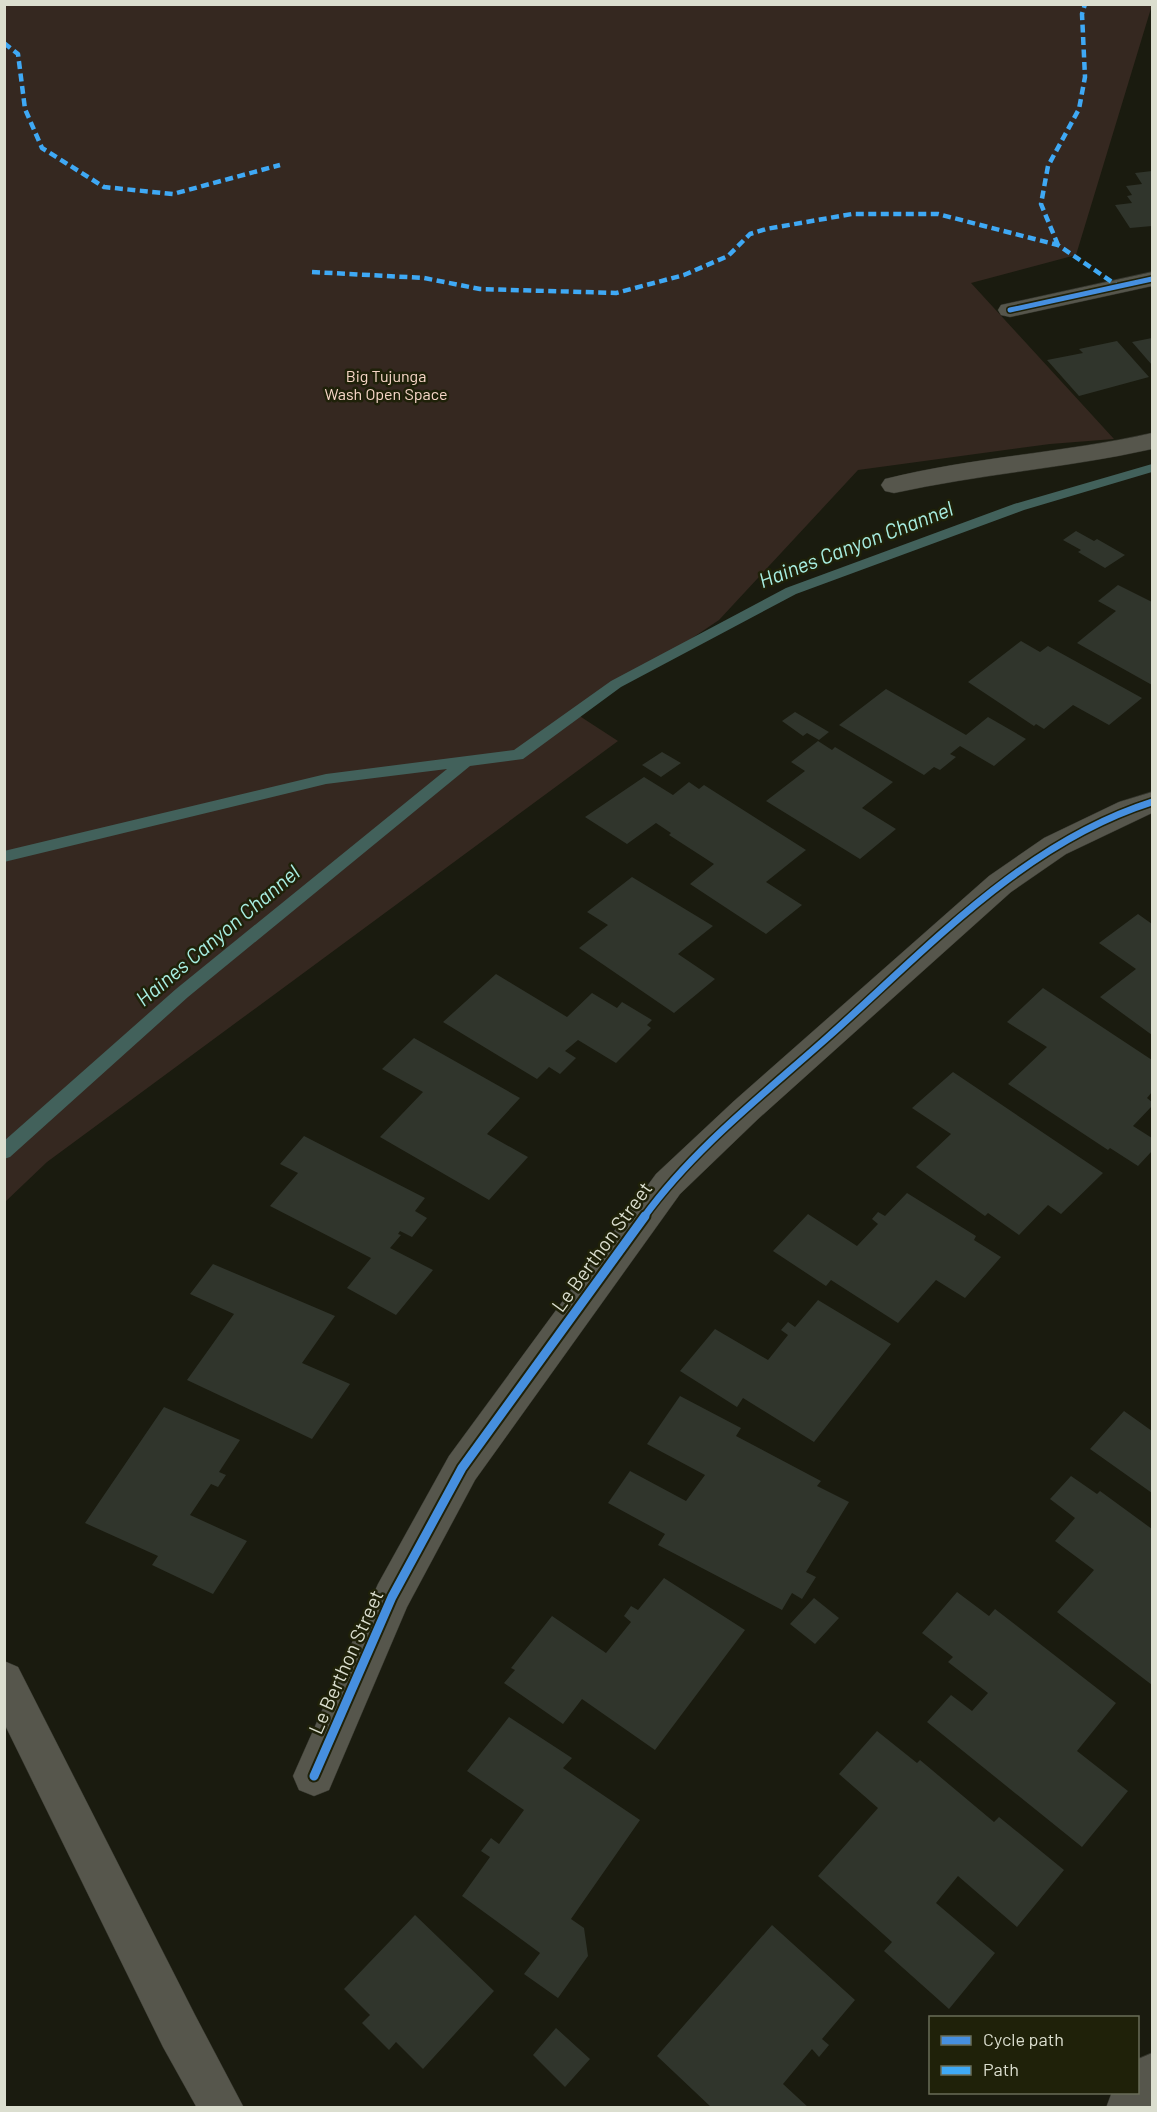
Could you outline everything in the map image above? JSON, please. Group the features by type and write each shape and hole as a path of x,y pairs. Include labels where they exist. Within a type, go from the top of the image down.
{"street":[{"path":"1010,309 1152,279"},
{"path":"894,485 951,473 1120,449 1152,441"},
{"name":"Le Berthon Street","path":"314,1776 392,1598 462,1468 668,1184 746,1110 1000,884 1055,846 1130,809 1152,802"},
{"path":"4,1680 179,2031 222,2108"},
{"path":"1139,2093 1152,2075"},
{"path":"1128,2108 1138,2094"}],"green space":[{"name":"Big Tujunga Wash Open Space","path":"5,4 1152,5 1076,255 971,283 1114,439 1050,444 858,470 719,620 578,715 618,741 47,1162 5,1202"}],"building":[{"path":"1152,171 1152,226 1130,228 1115,205 1132,203 1127,196 1132,195 1126,186 1142,184 1135,173"},
{"path":"1152,338 1152,365 1132,342"},
{"path":"1117,341 1149,377 1079,396 1047,360 1083,353 1079,349"},
{"path":"1076,531 1094,541 1097,539 1125,555 1105,568 1063,540"},
{"path":"1118,585 1152,602 1152,685 1077,643 1116,611 1098,601"},
{"path":"1021,641 1040,652 1048,646 1142,698 1109,725 1073,705 1044,729 1036,724 1034,726 968,682"},
{"path":"886,689 966,735 988,717 1026,739 994,766 960,746 950,754 956,757 940,770 934,767 924,775 839,725"},
{"path":"795,712 829,732 819,740 807,733 803,736 782,721"},
{"path":"818,741 832,750 835,747 893,782 862,808 896,829 860,859 766,801 805,771 791,762"},
{"path":"662,752 681,763 661,777 642,765"},
{"path":"644,777 673,795 689,782 699,789 704,785 806,850 766,882 802,905 766,934 690,884 714,864 669,835 671,833 656,823 627,844 585,817"},
{"path":"632,877 713,926 678,954 715,979 674,1013 579,948 608,925 587,912"},
{"path":"1138,914 1152,924 1152,1035 1100,997 1136,969 1099,943"},
{"path":"496,974 567,1017 592,993 617,1008 622,1002 652,1020 647,1025 651,1028 616,1063 578,1040 565,1051 576,1058 560,1074 549,1067 537,1079 443,1022"},
{"path":"1043,988 1152,1060 1152,1092 1147,1098 1152,1102 1152,1106 1133,1126 1152,1138 1152,1151 1138,1166 1110,1148 1108,1150 1008,1084 1047,1047 1007,1022"},
{"path":"414,1038 520,1098 487,1134 528,1157 489,1200 380,1137 423,1092 382,1069"},
{"path":"953,1072 1103,1173 1061,1214 1048,1205 1019,1235 988,1213 985,1216 916,1167 951,1134 912,1108"},
{"path":"304,1136 425,1198 415,1211 427,1218 412,1237 400,1231 398,1234 401,1235 390,1248 433,1270 396,1315 347,1288 371,1258 270,1206 298,1173 280,1164"},
{"path":"907,1193 976,1236 974,1240 1001,1257 965,1298 936,1280 898,1323 831,1280 826,1286 773,1251 808,1214 857,1246 878,1224 872,1219 878,1212 885,1216"},
{"path":"213,1264 335,1316 302,1363 350,1384 312,1439 187,1380 234,1314 190,1294"},
{"path":"818,1300 891,1344 814,1442 743,1398 737,1407 680,1371 715,1329 768,1360 788,1335 781,1330 788,1322 795,1327"},
{"path":"680,1396 741,1428 736,1436 821,1481 817,1486 849,1502 806,1572 816,1577 802,1599 792,1593 782,1610 658,1545 665,1534 608,1503 630,1471 686,1501 705,1475 647,1444"},
{"path":"164,1407 240,1440 219,1472 226,1475 218,1487 211,1484 190,1515 247,1541 213,1594 152,1565 158,1556 85,1523"},
{"path":"1124,1411 1152,1431 1152,1493 1090,1449"},
{"path":"1071,1476 1097,1494 1100,1491 1152,1529 1152,1685 1057,1612 1094,1570 1055,1541 1075,1518 1050,1499"},
{"path":"664,1578 745,1630 655,1750 582,1699 563,1724 504,1683 515,1670 511,1668 552,1616 606,1653 631,1622 624,1616 631,1606 638,1610"},
{"path":"957,1592 989,1616 995,1609 1116,1703 1077,1751 1128,1791 1082,1847 927,1722 951,1695 972,1711 988,1693 948,1662 953,1657 922,1633"},
{"path":"814,1598 839,1618 815,1644 790,1624"},
{"path":"509,1717 572,1758 563,1768 640,1820 571,1919 584,1928 588,1956 558,1998 524,1974 540,1953 462,1896 490,1857 481,1851 491,1838 499,1844 524,1810 467,1771"},
{"path":"877,1731 917,1763 920,1760 994,1822 999,1817 1064,1870 1017,1927 958,1876 936,1903 995,1953 949,2009 884,1951 892,1942 818,1876 878,1808 839,1774"},
{"path":"415,1915 494,1991 423,2069 396,2042 389,2050 362,2023 370,2015 344,1989"},
{"path":"772,1925 855,2000 822,2039 829,2045 819,2057 812,2049 783,2084 809,2108 712,2108 657,2056"},
{"path":"556,2028 590,2059 565,2087 533,2055"}],"waterway":[{"name":"Haines Canyon Channel","path":"4,857 326,779 518,755 616,684 791,591 1019,507 1152,468"},
{"name":"Haines Canyon Channel","path":"4,1152 182,993 465,762"}],"marked path":[{"path":"1058,245 1041,204 1048,166 1079,109 1085,77 1082,14 1085,4"},
{"path":"4,43 18,54 25,109 42,148 104,187 173,194 280,165"},
{"path":"312,272 424,278 480,289 616,293 684,275 728,256 750,234 766,229 852,214 938,214 1058,245 1118,286"}],"cycle path":[{"path":"1010,310 1152,279"},
{"path":"314,1776 392,1597 462,1468 668,1184 746,1110 1000,884 1055,846 1130,809 1152,802"}]}
